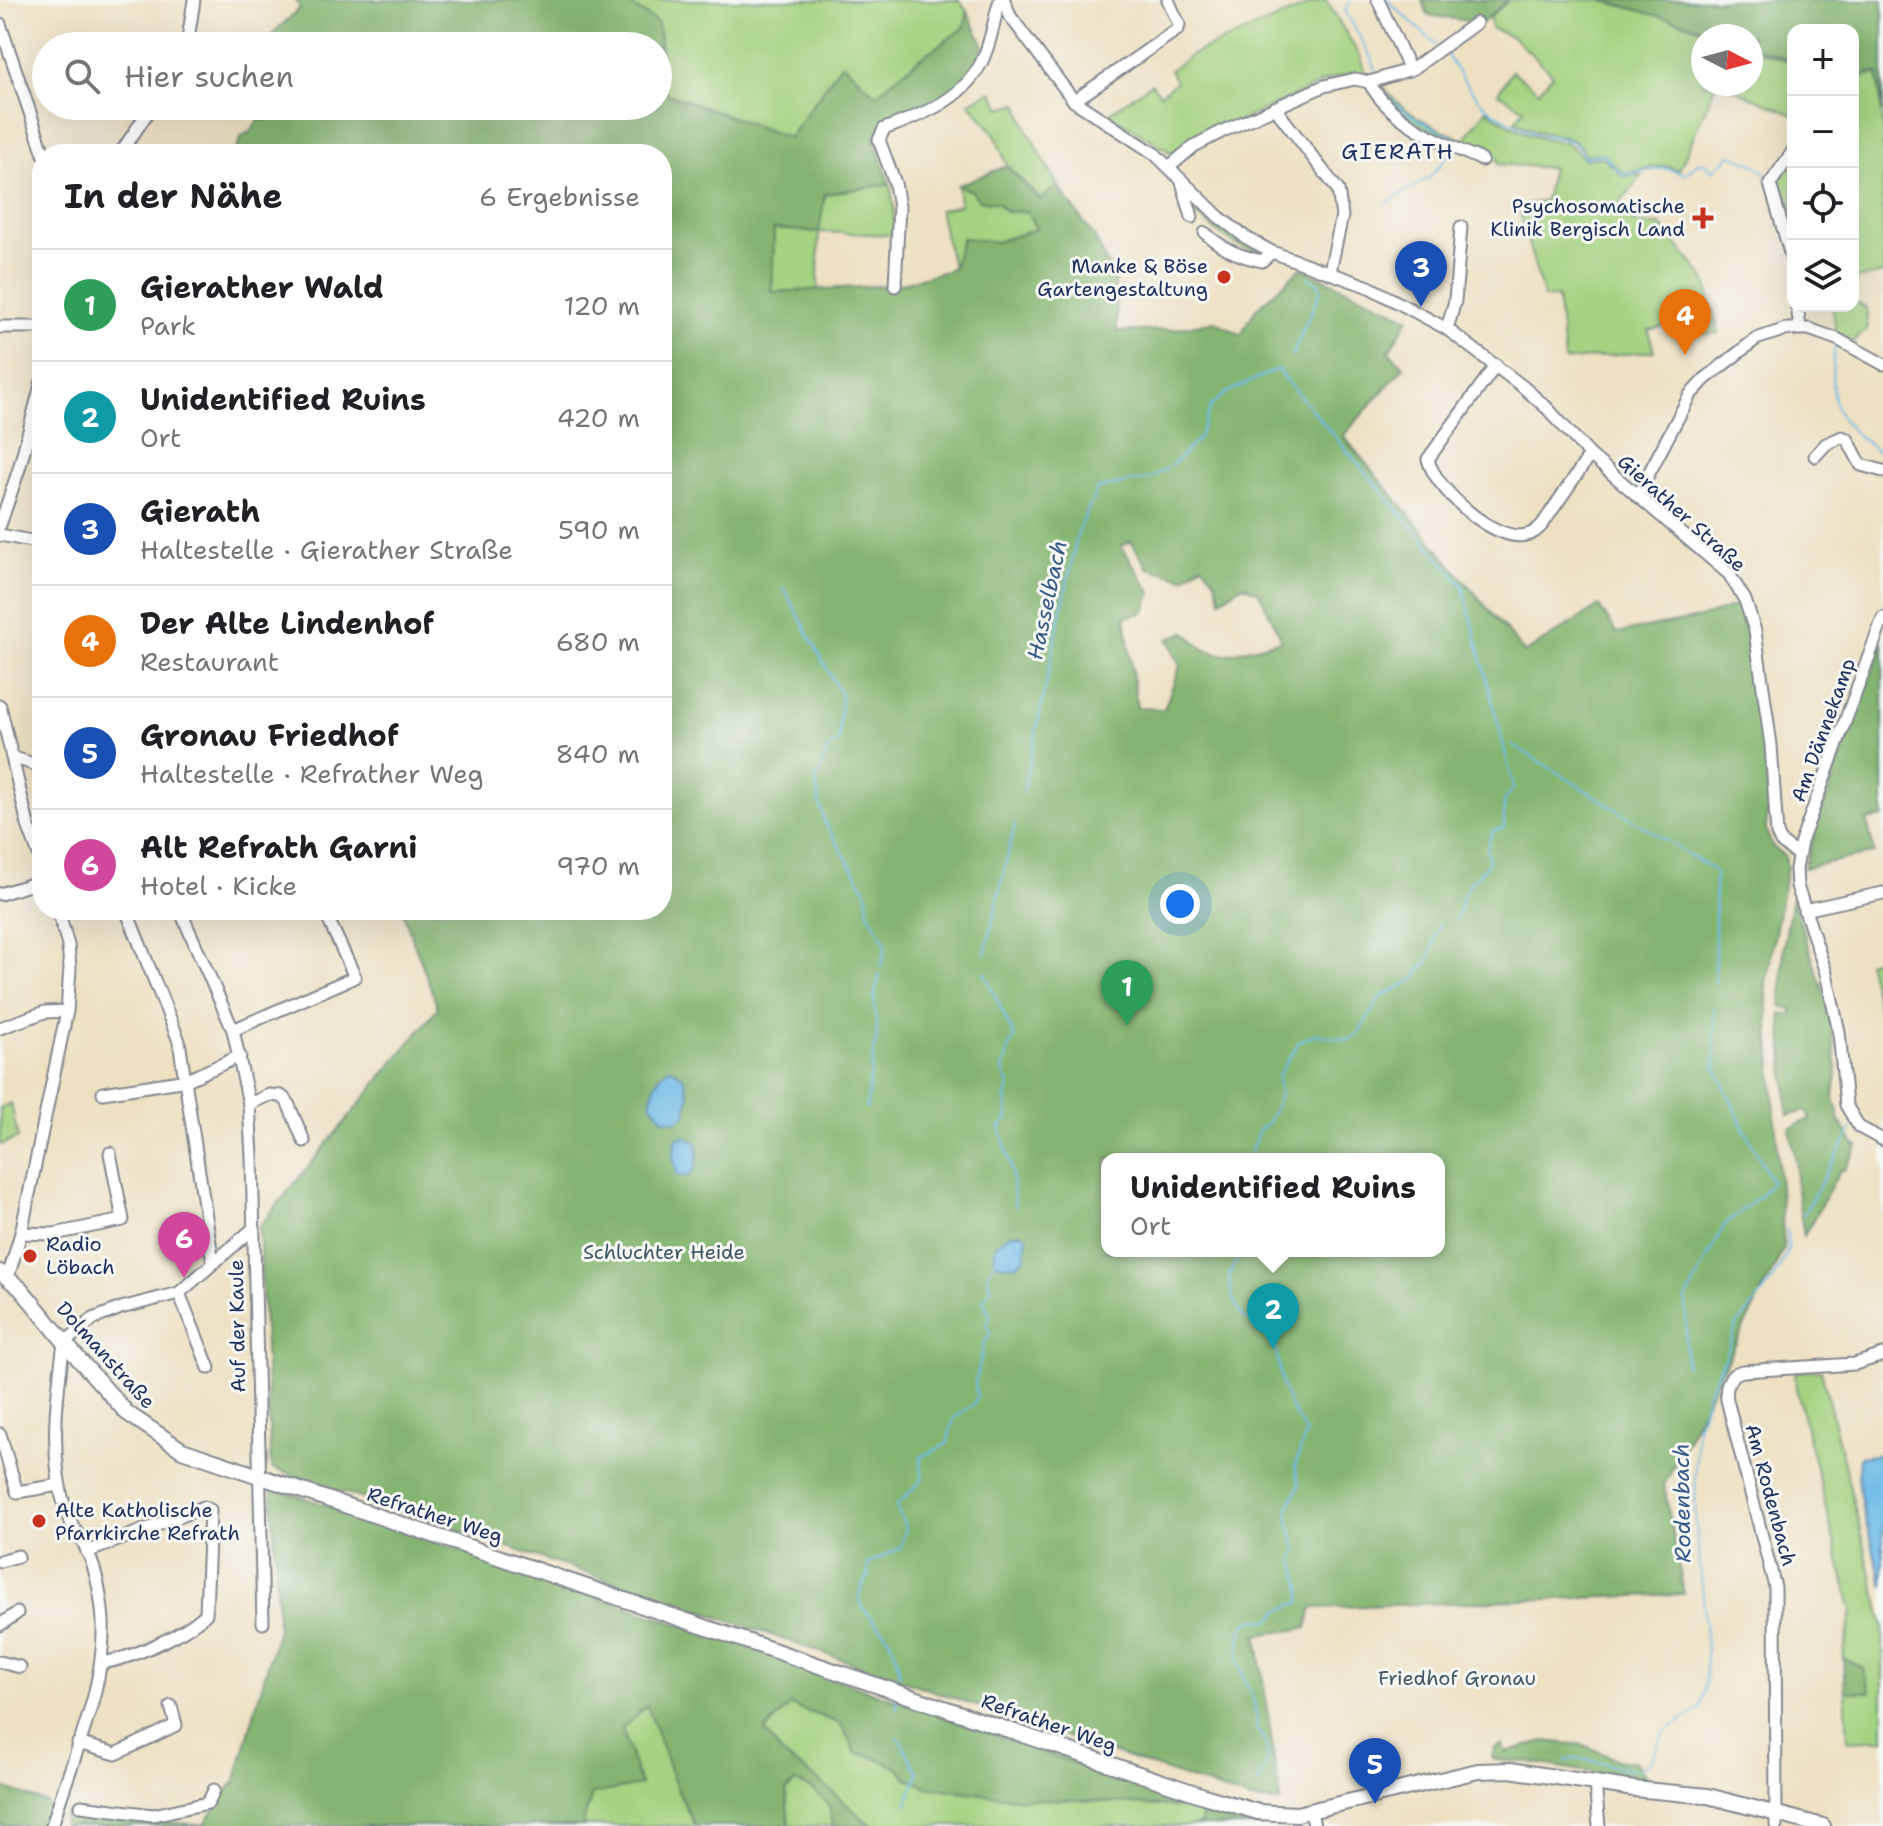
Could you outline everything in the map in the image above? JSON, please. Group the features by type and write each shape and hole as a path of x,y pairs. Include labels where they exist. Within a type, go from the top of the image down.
{"main road":[{"name":"Dolmanstraße","path":"4,1274 127,1413 182,1450 281,1485"},
{"name":"Refrather Weg","path":"281,1485 1207,1797 1267,1813 1313,1818 1485,1770 1517,1771 1708,1796 1775,1820 1823,1826"}],"street":[{"path":"189,32 194,0"},
{"path":"895,286 899,207 895,183 879,140 880,134 884,129 936,107 975,76 1002,0"},
{"name":"Gierather Straße","path":"1002,0 1010,16 1074,101 1155,154 1219,217 1272,252 1330,271 1403,303 1447,329 1547,408 1590,455 1729,574 1745,600 1755,631 1765,691 1777,834 1781,842 1798,855"},
{"path":"1074,101 1178,29 1179,24 1168,0"},
{"path":"1378,0 1410,70"},
{"path":"1169,167 1194,146 1324,86 1355,79 1369,82 1410,70 1476,23"},
{"path":"0,24 32,119"},
{"path":"1369,82 1386,107 1407,122 1482,160"},
{"path":"1275,108 1338,190 1342,216 1330,271"},
{"path":"32,120 41,144"},
{"path":"125,144 142,120"},
{"path":"1787,160 1770,187 1787,243"},
{"path":"1181,178 1192,217"},
{"path":"1447,329 1455,301 1461,227"},
{"name":"Gierather Straße","path":"1205,233 1224,249 1241,257 1262,261 1272,252"},
{"path":"1798,312 1800,328"},
{"path":"0,327 32,327"},
{"path":"1637,496 1683,405 1698,387 1750,342 1778,331 1800,328 1834,337 1883,364"},
{"path":"1496,365 1428,459 1437,478 1463,506 1478,519 1506,533 1525,536 1533,533 1542,525 1590,455"},
{"path":"0,525 32,426"},
{"path":"1815,456 1826,444 1842,437 1848,440 1861,465 1883,471"},
{"path":"0,535 32,541"},
{"name":"Am Dännekamp","path":"1798,855 1883,618"},
{"path":"0,706 32,836"},
{"path":"12,757 32,764"},
{"path":"1798,855 1797,886 1826,973 1839,1032 1846,1105 1859,1127 1883,1140"},
{"path":"0,894 32,884"},
{"path":"1804,910 1883,893"},
{"path":"4,1274 21,1233 67,1011 70,968 61,920"},
{"path":"130,920 179,1041 213,1263"},
{"name":"Auf der Kaule","path":"184,920 233,1030 249,1104 263,1623"},
{"path":"233,1030 355,977 329,920"},
{"path":"0,1028 45,1012 67,1011"},
{"path":"103,1093 187,1080 240,1056"},
{"path":"249,1104 269,1095 281,1096 287,1101 304,1141"},
{"path":"21,1233 54,1234 123,1220 110,1153"},
{"path":"52,1826 101,1663 103,1629 100,1590 87,1552 67,1516 59,1485 54,1448 64,1343 93,1319 121,1308 179,1293 254,1228"},
{"path":"179,1293 209,1368"},
{"name":"Am Rodenbach","path":"1775,1820 1774,1577 1726,1389 1729,1379 1736,1372 1855,1364 1883,1355"},
{"path":"60,1374 73,1368 88,1371"},
{"path":"0,1434 17,1492 59,1485"},
{"path":"87,1552 204,1507 210,1510 206,1614 169,1637 119,1661 101,1663"},
{"path":"0,1561 18,1556"},
{"path":"0,1625 17,1613"},
{"path":"0,1662 20,1667"},
{"path":"78,1743 111,1753 122,1752 176,1725 171,1706"},
{"path":"1595,1783 1599,1826"},
{"path":"81,1806 153,1815 208,1803 214,1790"}],"green space":[{"name":"Schluchter Heide","path":"296,0 623,0 658,23 659,32 274,32 300,8"},
{"path":"623,0 959,0 968,13 964,28 919,59 876,95 842,64 789,138 672,96 672,32 659,32 658,23"},
{"path":"1326,0 1361,58 1366,74 1330,79 1172,153 1109,114 1151,83 1160,94 1176,82 1170,70 1195,53"},
{"path":"1422,0 1508,0 1482,23 1428,15"},
{"path":"1509,0 1610,0 1691,25 1691,96 1711,96 1679,170 1665,166 1623,173 1602,153 1586,155 1572,140 1533,130 1515,121 1524,109 1498,93 1512,71 1539,91 1553,74 1514,38 1491,28 1490,17"},
{"path":"1601,0 1883,0 1883,112 1878,72 1868,73 1859,80 1859,24 1787,24 1787,59 1763,50 1763,24 1691,25"},
{"name":"Schluchter Heide","path":"968,13 984,46 973,73 934,104 882,125 874,138 890,184 825,194 819,232 774,229 772,292 895,285 953,269 962,238 996,242 1036,229 1027,211 1007,212 997,203 979,200 972,191 958,185 1007,166 1040,200 1058,186 1095,238 1115,281 1117,332 1176,329 1215,321 1241,335 1255,310 1301,268 1409,318 1389,351 1404,367 1343,436 1525,653 1599,606 1617,633 1700,618 1741,604 1763,724 1768,802 1766,830 1772,846 1785,857 1787,867 1766,983 1784,1248 1664,1485 1684,1594 1312,1608 1307,1628 1257,1635 1280,1802 1251,1800 742,1625 271,1468 259,1227 438,1008 406,920 672,920 672,144 238,144 242,136 250,132 259,120 672,120 672,96 789,138 842,63 876,95 919,59 964,28","holes":["1131,541 1148,568 1184,578 1202,564 1215,580 1221,600 1243,585 1259,592 1282,640 1225,655 1205,650 1185,632 1168,639 1180,666 1164,709 1137,708 1125,617 1145,612 1151,592 1121,546"]},
{"path":"1763,52 1787,61 1787,112 1749,96 1763,96"},
{"path":"1878,74 1883,127 1883,273 1859,278 1859,82 1866,75"},
{"path":"1382,84 1408,111 1464,140 1487,109 1526,133 1572,147 1584,159 1602,157 1623,176 1642,175 1617,207 1636,224 1661,225 1705,279 1719,333 1705,334 1702,312 1673,315 1674,324 1648,330 1654,351 1565,361 1557,297 1544,298 1518,208 1545,200 1552,168 1498,164 1498,157 1493,157 1487,149 1471,151 1403,114 1379,91"},
{"path":"992,91 1001,108 1018,103 1028,131 1058,186 1041,200 1007,166 995,134 969,102"},
{"path":"1787,165 1787,208 1776,180"},
{"path":"890,184 894,235 819,232 818,290 772,292 774,229 818,232 825,194"},
{"path":"958,185 972,191 979,200 997,203 1007,212 1027,211 1037,229 996,242 962,238 953,269 939,210 960,205"},
{"path":"1191,198 1227,231 1264,254 1256,258 1256,253 1226,238 1200,216 1197,218"},
{"path":"1859,304 1866,308 1868,328 1853,342 1836,332 1833,312 1859,312"},
{"path":"1883,642 1883,817 1867,821 1874,853 1804,868 1819,818"},
{"path":"1792,897 1830,1011 1837,1073 1834,1097 1840,1121 1858,1146 1844,1170 1840,1170 1804,1236 1790,1128 1810,1119 1807,1111 1788,1115 1781,1013 1791,1015 1793,1010 1781,1005 1784,945"},
{"path":"1883,957 1883,1027 1867,962"},
{"path":"11,1103 18,1138 0,1145 0,1108"},
{"path":"1821,1370 1883,1624 1883,1739 1848,1741 1845,1692 1869,1692 1863,1668 1843,1658 1852,1612 1796,1388 1795,1372"},
{"path":"272,1487 731,1642 1163,1795 1264,1821 1259,1826 1190,1826 1201,1824 1202,1809 1024,1799 927,1787 908,1779 896,1767 856,1753 841,1724 790,1705 765,1731 782,1754 872,1826 833,1826 830,1810 822,1798 795,1782 786,1791 789,1826 695,1826 677,1789 647,1706 622,1728 640,1785 592,1794 582,1826 63,1826 65,1814 204,1825 236,1779 278,1628"},
{"path":"730,1644 1264,1823 1260,1826 484,1826"},
{"path":"1843,1658 1863,1668 1870,1692 1845,1692"},
{"path":"1544,1741 1584,1745 1620,1761 1635,1762 1651,1782 1528,1762 1494,1760 1492,1757 1495,1748 1503,1745 1505,1752"},
{"path":"0,1787 45,1802 50,1809 46,1826 0,1826"}],"water":[{"path":"670,1068 683,1076 689,1094 686,1115 676,1121 664,1119 651,1104 658,1079"},
{"path":"685,1136 697,1143 698,1148 695,1166 688,1177 677,1175 673,1155 677,1138"},
{"path":"1010,1234 1027,1236 1025,1258 1015,1266 998,1264 994,1259 996,1245"},
{"path":"1883,1454 1883,1587 1862,1506 1858,1474 1859,1457"}],"waterway":[{"path":"1387,0 1437,45"},
{"name":"Hasselbach","path":"1350,1 1345,10 1376,72"},
{"path":"1445,52 1469,88 1492,110 1532,132 1570,141 1585,157 1602,154 1623,175 1664,168 1686,174 1698,163 1706,163 1713,171 1731,155 1754,164 1769,176"},
{"name":"Hasselbach","path":"1383,91 1408,113 1458,141"},
{"name":"Hasselbach","path":"1387,203 1430,177 1451,152"},
{"name":"Hasselbach","path":"1292,355 1321,290 1318,283 1308,277"},
{"path":"1835,343 1832,381 1837,408 1853,430 1883,455"},
{"path":"1172,465 1199,438 1211,406 1226,393 1277,369 1463,586 1514,787 1504,800 1504,828 1492,831 1487,850 1489,861 1466,891 1457,921"},
{"name":"Hasselbach","path":"1023,793 1078,532 1097,489 1151,478 1167,468"},
{"path":"784,588 841,695 839,740 828,749 816,781 819,802 825,823 867,892 868,912 886,944 881,967"},
{"path":"1513,745 1715,871 1715,983"},
{"name":"Hasselbach","path":"985,954 1015,823"},
{"path":"1250,1153 1259,1129 1268,1123 1278,1101 1278,1076 1299,1042 1315,1034 1349,1040 1359,1033 1381,997 1416,978 1429,960 1440,922"},
{"name":"Hasselbach","path":"984,972 1015,1038 1009,1046 1003,1071 1009,1085 1006,1098 1008,1118 1000,1127 1011,1167 1015,1206"},
{"path":"866,1108 877,1031 874,997 880,974"},
{"path":"1686,1367 1686,1299 1725,1224 1760,1196 1772,1181 1715,1066 1714,1008"},
{"name":"Rodenbach","path":"1803,1215 1852,1128"},
{"name":"Rodenbach","path":"1639,1769 1651,1760 1664,1732 1700,1709 1706,1643 1695,1512 1697,1425 1737,1325 1769,1285 1788,1252 1787,1229"},
{"path":"1234,1257 1236,1262 1229,1274 1232,1296 1242,1316 1274,1337 1282,1385 1306,1433 1295,1466 1299,1485 1288,1509 1297,1548 1294,1562 1301,1587 1301,1602 1280,1610 1269,1621 1255,1619 1243,1625 1239,1649 1239,1663 1256,1710 1256,1729 1265,1742 1268,1754 1258,1782"},
{"name":"Hasselbach","path":"900,1675 890,1641 864,1610 859,1596 861,1587 868,1578 868,1564 900,1548 906,1529 896,1506 922,1480 921,1457 947,1444 954,1418 974,1404 984,1343 991,1333 987,1327 990,1315 983,1300 992,1288 988,1280 989,1269 998,1260"},
{"path":"897,1699 897,1709"},
{"name":"Hasselbach","path":"898,1737 918,1772 907,1804"},
{"name":"Rodenbach","path":"1566,1761 1589,1760 1633,1770"}],"place":[{"name":"Psychosomatische Klinik Bergisch Land","path":"1703,218"},
{"name":"Manke & Böse Gartengestaltung","path":"1224,277"},
{"name":"Gierath","path":"1421,307"},
{"name":"Der Alte Lindenhof","path":"1685,355"},
{"name":"Gierather Wald","path":"1127,1026"},
{"name":"Radio Löbach","path":"30,1256"},
{"name":"Alt Refrath Garni","path":"184,1278"},
{"name":"Unidentified Ruins","path":"1273,1349"},
{"name":"Alte Katholische Pfarrkirche Refrath","path":"39,1521"},
{"name":"Gronau Friedhof","path":"1375,1804"}],"district":[{"name":"GIERATH","path":"1398,151"}],"park label":[{"name":"Friedhof Gronau","path":"1457,1678"}]}
